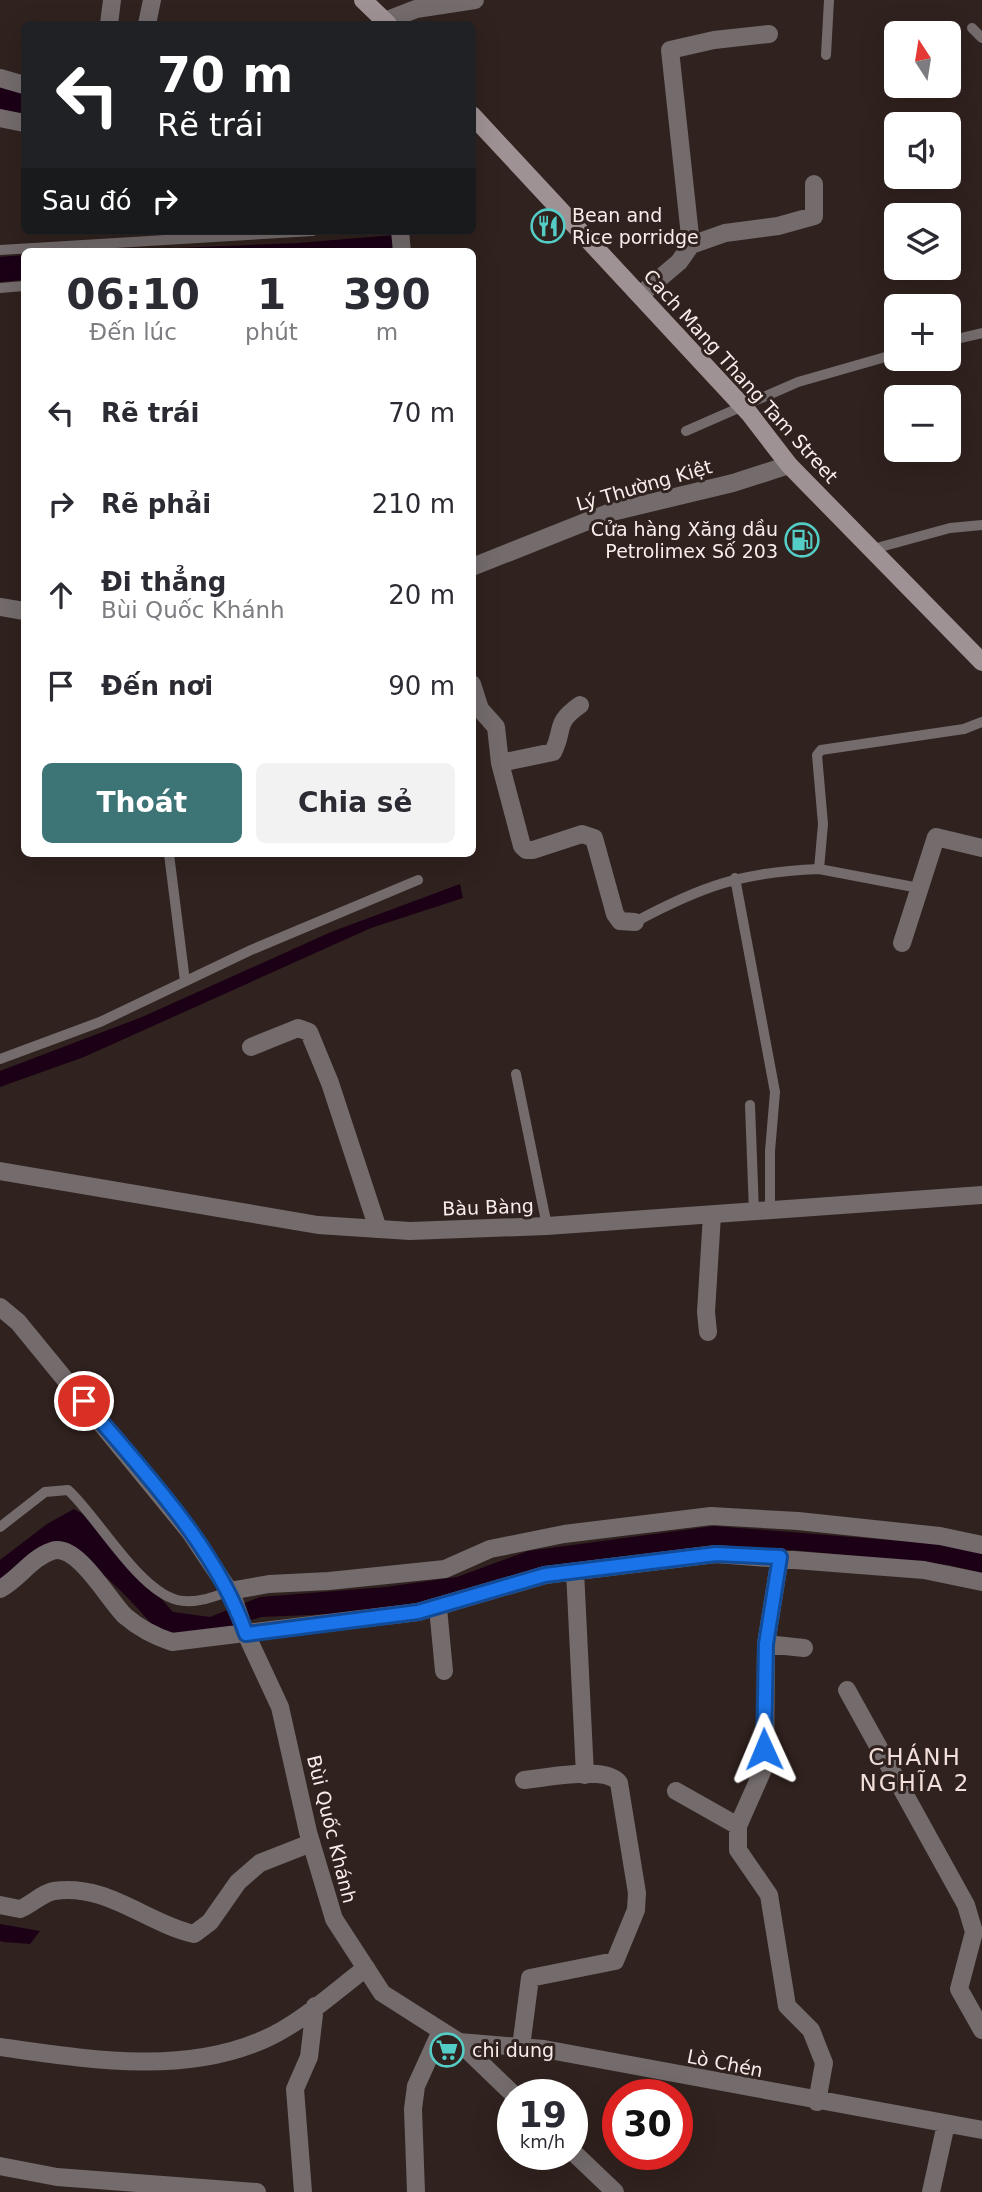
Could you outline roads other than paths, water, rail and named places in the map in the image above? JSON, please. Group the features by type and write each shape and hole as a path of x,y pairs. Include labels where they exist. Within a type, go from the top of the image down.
{"main road":[{"path":"363,0 384,21"},
{"name":"Cach Mang Thang Tam Street","path":"476,119 741,404 789,464 982,662"}],"street":[{"path":"109,21 111,0"},
{"path":"148,21 152,0"},
{"path":"390,21 416,9 475,0"},
{"path":"691,245 670,50 714,40 769,34"},
{"path":"0,78 21,84"},
{"path":"0,118 21,122"},
{"path":"640,295 679,262 691,245 726,233 778,226 814,216 814,184"},
{"name":"Lý Thường Kiệt","path":"476,565 608,513 733,482 789,464"},
{"path":"0,607 21,610"},
{"path":"476,695 481,709 496,727 500,764 522,846 526,850 533,850 582,834 594,838 615,914 620,921 635,922"},
{"path":"500,764 553,752 558,728 566,715 580,705"},
{"path":"902,943 936,837 982,848"},
{"path":"251,1047 298,1028 309,1032 330,1083 378,1230"},
{"name":"Bàu Bàng","path":"0,1171 318,1225 378,1230 547,1226 982,1195"},
{"path":"708,1332 706,1312 712,1215"},
{"path":"0,1307 18,1322 117,1441 190,1532 231,1593 269,1584 353,1579 445,1569 490,1549 564,1534 711,1516 888,1530 982,1545"},
{"path":"0,1589 38,1558 58,1549 76,1558 111,1602 153,1636 172,1642 438,1608 545,1575 716,1554 924,1570 982,1582"},
{"path":"780,1557 766,1644 765,1765 738,1826 738,1850 769,1895 787,2006 811,2030 824,2063 817,2102"},
{"path":"576,1571 585,1774"},
{"name":"Bùi Quốc Khánh","path":"231,1593 245,1631 281,1707 312,1843 334,1919 382,1993 459,2042 497,2079"},
{"path":"438,1608 444,1671"},
{"path":"766,1644 804,1648"},
{"path":"847,1690 978,1929 959,1989 982,2030"},
{"path":"521,2047 530,1978 615,1961 636,1910 637,1892 619,1783 607,1774 524,1780"},
{"path":"676,1791 738,1826"},
{"path":"0,1905 20,1909 54,1891 93,1893 131,1905 168,1928 194,1934 211,1922 238,1882 260,1863 312,1843"},
{"path":"0,2047 75,2057 191,2061 265,2039 366,1968"},
{"path":"303,2192 295,2088 309,2057 315,2006"},
{"path":"416,2192 416,2086 442,2031"},
{"name":"Lò Chén","path":"459,2042 544,2049 817,2102 982,2130"},
{"path":"931,2192 946,2124"},
{"path":"0,2166 57,2176 257,2192"},
{"path":"588,2166 615,2192"}],"lane":[{"path":"826,55 830,0"},
{"path":"972,28 982,38"},
{"path":"33,248 247,235"},
{"path":"0,250 21,249"},
{"path":"0,288 21,286"},
{"path":"961,338 982,333"},
{"path":"686,430 741,404 798,382 884,358"},
{"path":"873,549 950,528 982,525"},
{"path":"819,869 823,824 818,752 964,729 982,722"},
{"path":"169,857 185,981"},
{"path":"635,922 664,906 735,878 774,871 819,869 919,888"},
{"path":"735,878 775,1092 762,1212"},
{"path":"0,1059 100,1022 347,908 418,880"},
{"path":"516,1074 547,1226"},
{"path":"750,1105 762,1212"},
{"path":"0,1527 45,1492 68,1490 153,1586 176,1600 194,1601 231,1593"}],"place":[{"name":"Bean and Rice porridge","path":"548,226"},
{"name":"Cửa hàng Xăng dầu Petrolimex Số 203","path":"802,540"},
{"name":"chi dung","path":"447,2050"}],"district":[{"name":"CHÁNH NGHĨA 2","path":"915,1770"}]}
